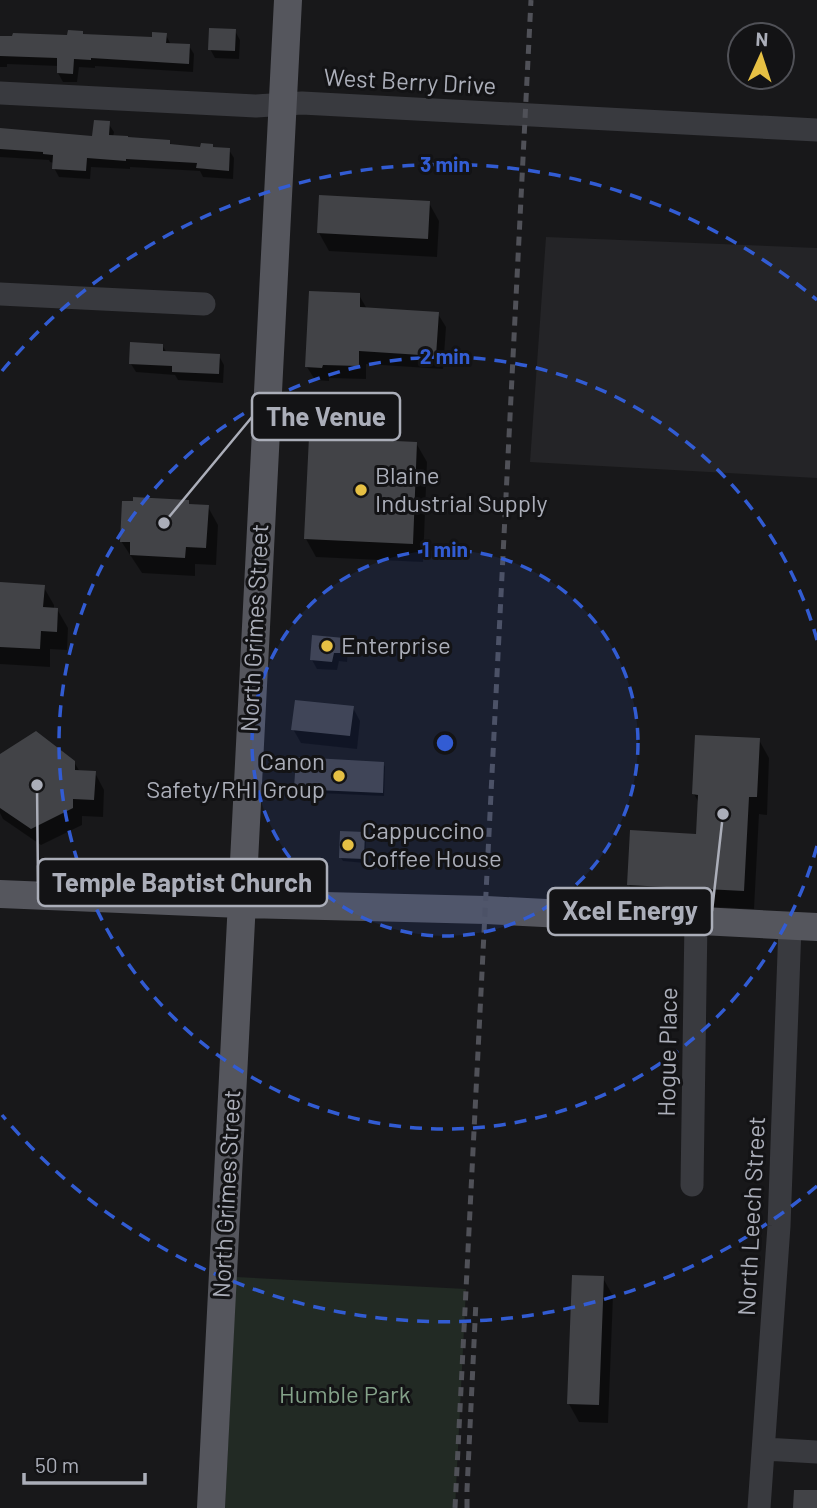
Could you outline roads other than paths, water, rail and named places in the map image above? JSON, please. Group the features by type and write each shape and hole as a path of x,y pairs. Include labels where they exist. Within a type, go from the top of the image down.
{"main road":[{"name":"North Grimes Street","path":"211,1508 288,0"},
{"path":"0,894 241,904 486,909 804,926"}],"street":[{"name":"West Berry Drive","path":"0,93 256,106 315,103 817,130"},
{"path":"0,294 204,304"},
{"name":"Hogue Place","path":"692,1185 696,920"},
{"name":"North Leech Street","path":"759,1508 804,926"},
{"path":"764,1449 817,1452"}],"railway":[{"path":"455,1508 531,0"},
{"path":"467,1508 476,1301"}],"place":[{"name":"Blaine Industrial Supply","path":"361,490"},
{"name":"The Venue","path":"164,523"},
{"name":"Enterprise","path":"327,646"},
{"name":"Canon Safety/RHI Group","path":"339,776"},
{"name":"Temple Baptist Church","path":"37,785"},
{"name":"Xcel Energy","path":"723,814"},
{"name":"Cappuccino Coffee House","path":"348,845"}],"park label":[{"name":"Humble Park","path":"345,1395"}]}
